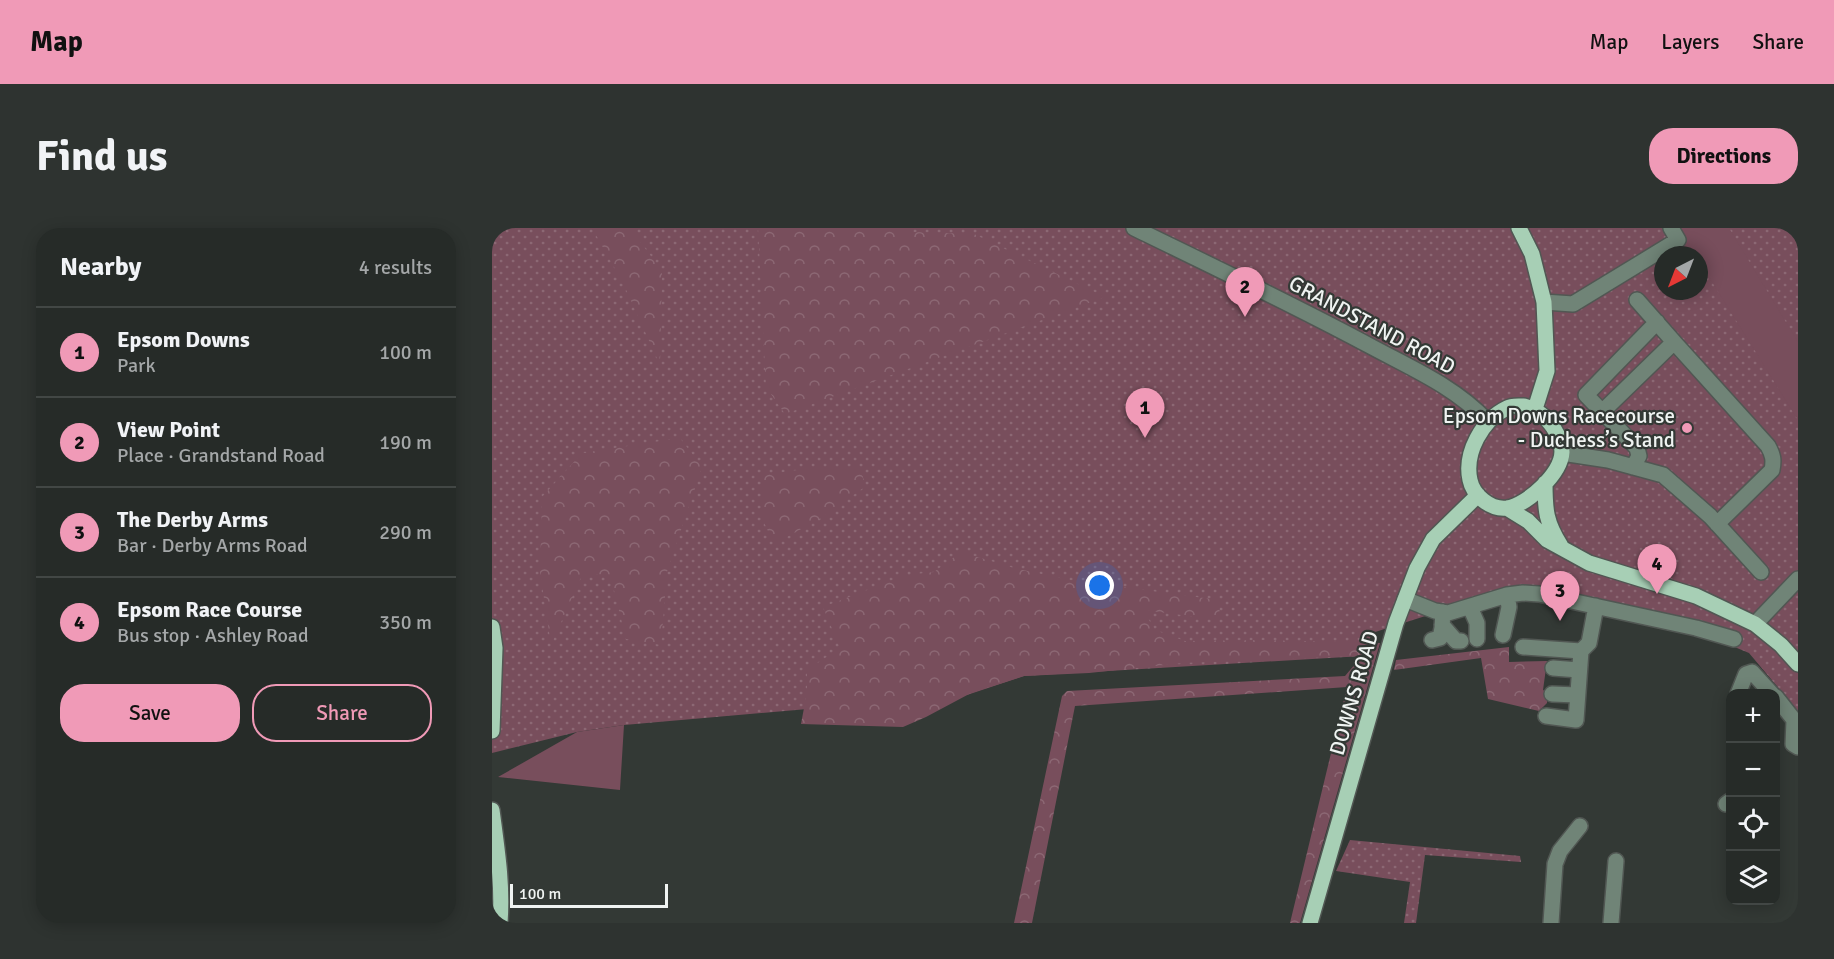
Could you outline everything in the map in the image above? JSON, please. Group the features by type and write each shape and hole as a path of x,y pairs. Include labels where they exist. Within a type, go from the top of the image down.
{"main road":[{"path":"1519,228 1532,254 1544,303 1547,371 1535,409"},
{"path":"1508,508 1532,496 1545,483 1556,469 1562,453 1559,437 1546,417 1535,409 1524,406 1508,407 1487,421 1474,445 1467,470 1472,488 1483,500 1497,507 1508,508 1528,521 1546,540 1589,564 1696,596 1755,624 1781,645 1798,664"},
{"path":"1545,483 1545,513 1552,532 1565,552"},
{"name":"DOWNS ROAD","path":"1310,923 1392,634 1417,568 1433,539 1478,495"},
{"path":"492,627 495,648 492,730"},
{"path":"492,810 502,899 500,923"}],"street":[{"name":"GRANDSTAND ROAD","path":"1134,228 1349,334 1448,387 1487,421"},
{"path":"1544,303 1573,304 1678,240 1671,228"},
{"path":"1637,300 1773,454 1772,470 1717,524"},
{"path":"1633,467 1638,456 1637,448 1586,395 1657,322"},
{"path":"1602,412 1674,342"},
{"path":"1562,453 1608,460 1663,476 1717,524 1761,572"},
{"path":"1755,624 1798,579"},
{"path":"1432,640 1440,638 1443,618 1448,613 1490,599 1523,593 1539,594 1596,606 1696,628 1734,639"},
{"path":"1503,635 1509,607 1507,595"},
{"path":"1405,599 1443,618 1456,641 1461,641"},
{"path":"1546,716 1576,720 1581,651 1590,643 1596,606"},
{"path":"1470,607 1477,623 1477,639"},
{"path":"1523,647 1581,651"},
{"path":"1553,668 1579,670"},
{"path":"1740,689 1746,674 1752,672 1768,689"},
{"path":"1552,693 1577,695"},
{"path":"1780,702 1794,720 1793,744 1798,747"},
{"path":"1551,923 1555,864 1560,851 1580,826"},
{"path":"1611,923 1616,861"}],"green space":[{"path":"492,228 1798,228 1798,711 1749,653 1653,613 1523,585 1372,633 1363,656 1024,676 967,695 624,725 577,732 492,753"},
{"path":"592,228 630,228 662,271 660,365 623,283"},
{"path":"758,228 910,228 912,232 974,234 1105,297 785,414 766,387"},
{"path":"1678,228 1729,228 1798,342 1798,420 1708,275 1708,246 1689,246"},
{"path":"680,438 702,467 667,572 661,645 626,639 610,574 582,575 551,645 540,572 542,497 582,453"},
{"path":"811,468 860,469 866,486 821,518 774,544 761,516 763,475"},
{"path":"961,552 1014,568 1069,580 1219,600 1220,620 1143,610 1155,630 1185,641 1265,640 1380,643 1300,923 1290,923 1347,687 1075,706 1032,923 1014,923 1062,696 1067,691 1345,676 1362,656 1183,663 1089,673 1024,676 971,693 903,727 801,724 807,692 807,670 840,648 823,607 906,575 934,572"},
{"path":"1509,647 1509,662 1547,661 1543,690 1547,692 1547,703 1539,711 1488,699 1481,658 1394,670 1396,660"},
{"path":"624,725 620,790 498,777 577,732"},
{"path":"1350,840 1520,856 1521,862 1425,855 1416,923 1404,923 1410,882 1336,871"}],"place":[{"name":"View Point","path":"1245,317"},
{"name":"Epsom Downs Racecourse - Duchess’s Stand","path":"1687,428"},
{"name":"Epsom Downs","path":"1145,438"},
{"name":"Epsom Race Course","path":"1657,594"},
{"name":"The Derby Arms","path":"1560,621"}]}
